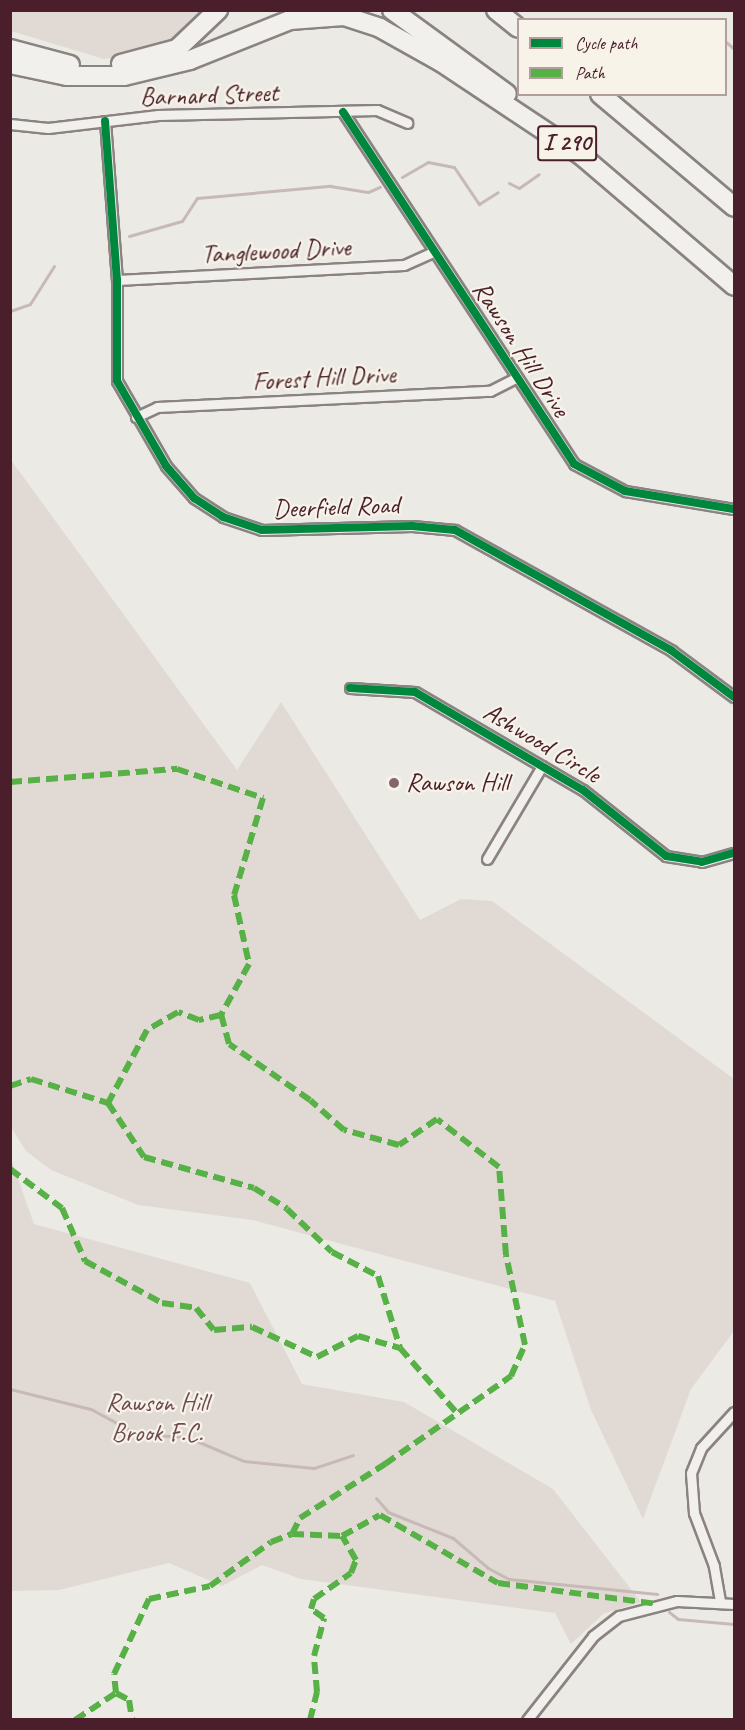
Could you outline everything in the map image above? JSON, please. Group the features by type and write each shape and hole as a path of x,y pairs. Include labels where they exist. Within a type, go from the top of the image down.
{"highway":[{"path":"10,49 68,65 140,61 185,44 218,10"},
{"name":"I 290","path":"392,10 584,157 735,286"},
{"path":"496,10 517,26"},
{"path":"10,64 67,76 124,76 190,60 290,20 344,16 380,28 441,62 584,157"},
{"name":"I 290","path":"602,96 735,207"}],"street":[{"name":"Barnard Street","path":"10,124 48,128 105,121 384,111 406,123"},
{"name":"Rawson Hill Drive","path":"344,112 558,446 592,478 625,491 735,509"},
{"name":"Deerfield Road","path":"105,121 117,280 115,368 136,417 186,489 223,517 274,531 412,526 455,530 672,651 735,697"},
{"name":"Tanglewood Drive","path":"117,280 398,265 433,252"},
{"name":"Forest Hill Drive","path":"136,417 156,407 494,390 514,380"},
{"name":"Ashwood Circle","path":"350,688 415,692 583,789 666,856 702,862 735,853"},
{"path":"487,859 542,766"},
{"path":"720,1601 714,1566 694,1513 691,1473 701,1448 735,1412"},
{"path":"527,1719 610,1621 657,1604 720,1601 735,1604"}],"green space":[{"path":"10,11 209,11 184,37 143,53 104,59 11,31"},
{"name":"Rawson Hill","path":"11,460 237,770 281,702 420,920 461,899 492,901 734,1079 734,1331 691,1389 643,1519 591,1410 555,1301 252,1220 138,1205 51,1170 26,1151 11,1127"},
{"name":"Rawson Hill Brook F.C.","path":"11,1159 34,1224 250,1283 302,1384 404,1402 553,1489 641,1602 603,1614 571,1644 555,1613 301,1579 262,1565 222,1586 169,1563 59,1590 11,1591"}],"waterway":[{"path":"727,43 734,49"},
{"path":"402,177 428,162 454,167 479,204 498,192"},
{"path":"509,183 519,188 539,174"},
{"path":"129,236 182,221 197,198 330,186 368,192 380,187"},
{"path":"10,311 30,304 54,266"},
{"path":"10,1389 91,1409 137,1434 187,1437 244,1461 314,1468 353,1455"},
{"path":"376,1498 388,1512 453,1538 488,1568 509,1579 657,1594"},
{"path":"669,1612 678,1619 734,1624"}],"marked path":[{"path":"10,782 177,769 263,798 234,895 249,964 221,1015"},
{"path":"292,1534 300,1518 385,1464 511,1376 525,1345 506,1255 499,1167 437,1119 399,1145 344,1130 310,1100 229,1044 221,1015 199,1020 178,1012 147,1030 108,1103 144,1157 254,1188 287,1209 332,1252 378,1276 400,1348 457,1413"},
{"path":"10,1086 31,1079 108,1103"},
{"path":"10,1169 62,1208 85,1261 162,1303 196,1308 214,1330 252,1327 317,1357 358,1336 400,1348"},
{"path":"75,1720 116,1693 114,1674 149,1599 210,1586 271,1542 292,1534 342,1536 380,1515 498,1583 657,1604"},
{"path":"310,1720 317,1692 314,1656 324,1618 311,1609 314,1599 351,1573 356,1560 342,1536"},
{"path":"116,1693 129,1700 132,1720"}],"cycle path":[{"path":"343,112 574,464 625,491 734,509"},
{"path":"105,121 117,280 117,381 166,466 194,498 223,517 262,530 412,526 455,530 672,651 734,697"},
{"path":"350,688 415,692 583,790 666,856 702,862 734,853"}],"place":[{"name":"Rawson Hill","path":"394,783"}]}
